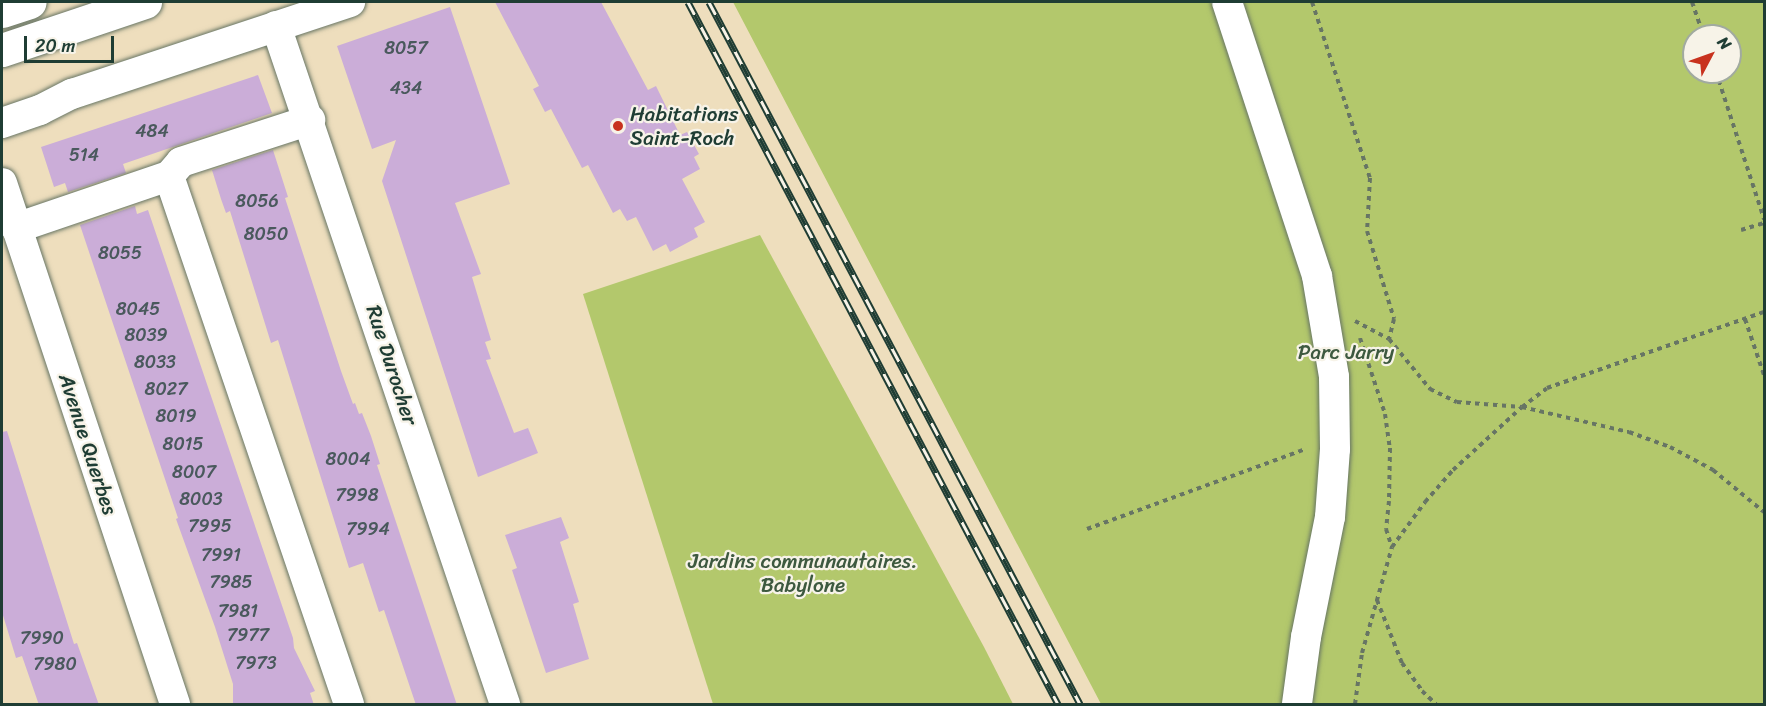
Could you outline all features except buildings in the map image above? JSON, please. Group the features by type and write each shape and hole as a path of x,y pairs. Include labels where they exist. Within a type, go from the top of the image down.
{"main road":[{"path":"2,11 30,2"},
{"path":"2,50 145,2"}],"street":[{"path":"2,123 40,110 72,94 350,2"},
{"path":"1227,2 1317,276 1331,349 1335,439 1330,517 1306,637 1297,705"},
{"name":"Rue Durocher","path":"276,26 310,120 505,705"},
{"path":"16,228 169,177 181,162 310,120"},
{"path":"169,177 349,705"},
{"name":"Avenue Querbes","path":"2,183 175,705"}],"path":[{"path":"1312,2 1370,178 1367,231 1394,319 1389,339"},
{"path":"1692,2 1700,24"},
{"path":"1720,84 1764,221 1741,230"},
{"path":"1355,705 1362,653 1392,547 1425,501 1453,470 1522,407 1547,388 1764,312"},
{"path":"1745,319 1764,375"},
{"path":"1392,547 1386,529 1390,448 1385,414 1354,321 1389,339 1430,389 1457,402 1522,407 1629,432 1670,447 1713,470 1764,512"},
{"path":"1087,529 1335,439"},
{"path":"1377,599 1402,663 1422,691 1436,705"}],"green space":[{"name":"Parc Jarry","path":"733,2 1764,2 1764,704 1101,704"},
{"name":"Jardins communautaires. Babylone","path":"760,235 1013,704 713,704 583,294"}],"railway":[{"path":"688,2 1058,704"},
{"path":"709,2 1080,704"}],"place":[{"name":"Habitations Saint-Roch","path":"618,126"}]}
